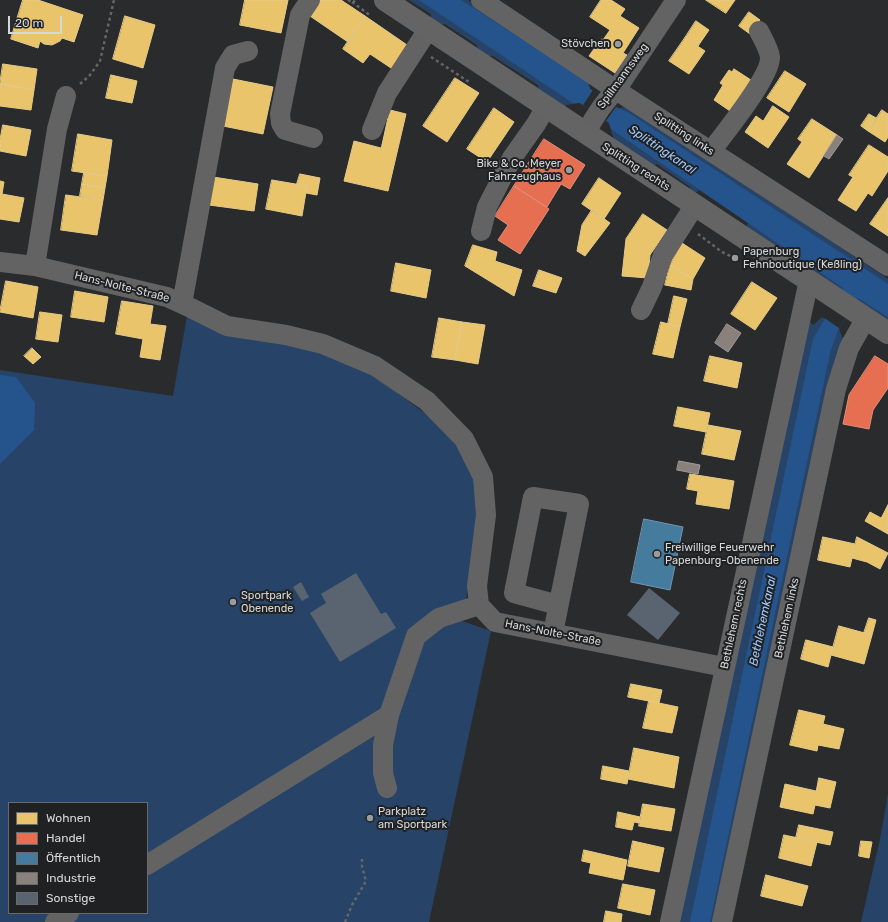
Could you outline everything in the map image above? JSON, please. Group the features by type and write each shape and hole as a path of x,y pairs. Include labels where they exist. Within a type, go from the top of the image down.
{"main road":[{"name":"Splitting rechts","path":"385,0 888,333"}],"street":[{"path":"310,0 300,16 280,114 281,123 284,130 313,138"},
{"name":"Splitting links","path":"481,0 606,101 711,151 888,266"},
{"name":"Spillmannsweg","path":"586,133 606,101 676,0"},
{"path":"372,130 387,93 429,28"},
{"path":"711,151 742,111 768,68 770,57 759,31"},
{"path":"182,304 226,68 233,55 248,51"},
{"path":"34,266 57,129 66,96"},
{"path":"481,231 487,207 512,158 546,107"},
{"path":"641,310 652,287 663,255 695,205"},
{"name":"Hans-Nolte-Straße","path":"0,262 34,266 167,298 227,326 286,335 323,344 375,366 432,406 464,439 484,477 486,515 477,586 479,605 495,622 724,667"},
{"name":"Bethlehem rechts","path":"670,922 809,280"},
{"name":"Bethlehem links","path":"722,922 836,389 850,348 858,313"},
{"path":"553,633 579,504 533,496 514,593 558,605"},
{"path":"387,788 383,773 383,745 389,715 416,636 439,618 479,605"},
{"path":"148,864 389,715"},
{"path":"55,922 67,914"}],"path":[{"path":"66,96 90,75 100,61 114,0"},
{"path":"348,0 353,3 355,0"},
{"path":"345,922 352,905 366,881 362,868 362,859"}],"shaded area":[{"path":"409,0 468,0 587,79 590,89 593,90 583,105 580,103 566,105 564,109 539,94 538,85 493,56 483,57 478,53 477,45 445,24 436,25 430,21 431,14"},
{"path":"616,107 627,107 888,279 888,324 745,230 748,223 699,190 692,196 690,195 690,187 657,164 649,168 610,141 613,137 609,123 606,121"},
{"name":"Sportpark Obenende","path":"187,316 309,347 353,364 391,388 431,418 458,447 478,487 476,536 462,621 491,631 429,922 0,922 0,370 173,396"},
{"path":"822,317 839,328 842,337 848,337 715,922 678,922 809,321 813,325"},
{"path":"888,794 888,922 861,922 880,839"}],"water":[{"path":"419,0 461,0 588,82 590,89 616,107 629,113 888,284 888,317 858,298 838,330 830,353 710,922 690,922 813,339 843,288 611,129 609,123 580,103 573,103"},
{"path":"0,375 16,377 35,403 34,430 0,464"}],"pier":[{"path":"593,90 616,107 606,121 583,105"},
{"path":"840,289 857,300 839,328 823,317"}],"building: Wohnen":[{"path":"23,0 38,0 83,15 74,42 62,38 60,41 52,45 44,44 40,41 38,48 11,39"},
{"path":"245,0 288,0 281,33 240,25"},
{"path":"317,0 341,0 365,16 348,42 307,14"},
{"path":"601,0 611,0 625,9 620,16 639,28 623,53 627,55 615,73 589,56 601,39 603,40 610,30 590,17"},
{"path":"706,0 735,0 726,13"},
{"path":"749,12 760,20 750,34 739,26"},
{"path":"125,16 155,25 143,68 113,59"},
{"path":"365,16 410,47 394,70 370,54 363,63 343,49"},
{"path":"696,21 709,30 698,46 685,38"},
{"path":"685,38 705,51 689,74 669,61"},
{"path":"3,64 37,69 34,90 0,84"},
{"path":"734,69 754,82 733,113 714,100 723,85 720,83 729,70 732,72"},
{"path":"785,71 806,84 789,112 767,98"},
{"path":"111,75 137,81 132,103 106,98"},
{"path":"455,78 479,93 447,142 423,126"},
{"path":"233,79 273,87 263,134 223,126"},
{"path":"0,84 34,90 31,110 0,106"},
{"path":"773,106 789,117 768,148 745,132 756,116 763,121"},
{"path":"494,108 514,122 487,162 467,149"},
{"path":"390,110 406,114 388,191 344,181 354,141 381,148"},
{"path":"882,110 888,114 888,137 885,142 868,131"},
{"path":"869,114 876,118 868,131 861,126"},
{"path":"812,119 837,135 809,178 787,164 802,142 798,139"},
{"path":"3,125 31,130 26,156 0,151 0,140"},
{"path":"78,134 112,140 107,176 72,171"},
{"path":"869,145 888,157 888,171 872,196 868,193 856,211 838,200 853,177 849,175"},
{"path":"84,173 107,176 105,188 82,184"},
{"path":"300,174 320,178 317,195 306,193 307,186 297,184"},
{"path":"213,177 258,184 254,211 209,205"},
{"path":"599,178 621,193 604,219 582,204"},
{"path":"272,180 307,186 302,216 266,209"},
{"path":"0,181 4,182 2,194 24,198 19,222 0,219"},
{"path":"82,184 105,188 103,200 80,196"},
{"path":"66,195 103,200 97,235 61,230"},
{"path":"888,198 888,236 870,224"},
{"path":"592,210 610,223 585,256 577,251 582,225"},
{"path":"643,214 667,230 650,255 648,278 622,276 626,239"},
{"path":"682,243 705,258 693,279 670,265"},
{"path":"473,245 497,252 495,261 522,270 514,296 465,266"},
{"path":"396,263 431,270 426,298 391,291"},
{"path":"670,265 693,279 691,290 665,285"},
{"path":"539,270 562,278 556,293 533,286"},
{"path":"6,281 38,287 33,318 0,312"},
{"path":"752,282 777,298 755,330 731,314"},
{"path":"75,291 108,297 104,322 71,317"},
{"path":"674,296 687,299 680,327 668,324"},
{"path":"122,301 153,306 150,324 166,326 160,360 140,357 143,339 116,334"},
{"path":"40,312 62,315 58,342 36,339"},
{"path":"439,318 462,322 455,360 432,357"},
{"path":"462,322 485,325 478,364 455,360"},
{"path":"661,322 680,327 673,358 653,354"},
{"path":"32,348 41,357 33,364 24,356"},
{"path":"710,356 742,363 737,388 704,381"},
{"path":"678,407 710,413 706,432 674,426"},
{"path":"708,425 741,431 734,460 702,454"},
{"path":"690,474 734,481 729,509 696,504 698,491 687,489"},
{"path":"888,505 888,534 865,521 870,512 881,518"},
{"path":"823,537 855,544 850,567 818,560"},
{"path":"857,537 888,553 880,569 867,562 852,558"},
{"path":"869,618 876,620 872,635 864,633"},
{"path":"839,626 872,635 864,664 831,655"},
{"path":"806,640 833,647 828,667 801,659"},
{"path":"631,684 662,690 659,703 628,697"},
{"path":"649,701 678,707 672,733 643,728"},
{"path":"799,710 825,716 823,724 844,729 839,749 818,745 817,751 790,745"},
{"path":"634,748 679,757 674,788 628,779"},
{"path":"603,766 629,771 627,784 601,779"},
{"path":"819,778 836,782 830,808 815,805 813,814 780,807 785,784 816,791"},
{"path":"643,804 675,809 671,831 639,826"},
{"path":"618,812 640,817 639,823 634,822 632,830 616,827"},
{"path":"799,825 833,832 830,845 796,838"},
{"path":"784,835 817,842 811,866 779,858"},
{"path":"633,841 664,848 659,872 628,866"},
{"path":"861,841 872,842 869,858 859,856"},
{"path":"584,850 627,860 623,880 589,873 591,863 582,861"},
{"path":"766,875 808,886 802,906 761,896"},
{"path":"623,884 655,890 650,915 618,908"},
{"path":"606,911 622,914 621,922 604,922"}],"building: Handel":[{"path":"544,139 585,165 570,189 561,184 547,207 514,186"},
{"path":"514,186 549,209 520,254 498,240 508,225 495,216"},
{"path":"875,356 888,364 888,388 873,410 869,429 843,424 849,395"}],"building: Öffentlich":[{"name":"Freiwillige Feuerwehr Papenburg-Obenende","path":"644,519 683,527 670,590 631,582"}],"building: Industrie":[{"path":"837,135 843,139 829,159 824,156"},
{"path":"727,324 741,333 728,352 715,343"},
{"path":"679,461 700,465 698,474 677,470"}],"building: Sonstige":[{"path":"356,573 381,614 386,612 396,628 340,662 310,613 326,603 321,594"},
{"path":"301,582 309,597 302,601 293,587"},
{"path":"649,588 680,613 658,640 627,615"}],"place":[{"name":"Stövchen","path":"618,44"},
{"name":"Bike & Co. Meyer Fahrzeughaus","path":"569,170"},
{"name":"Papenburg Fehnboutique (Keßling)","path":"735,258"},
{"name":"Freiwillige Feuerwehr Papenburg-Obenende","path":"657,554"},
{"name":"Sportpark Obenende","path":"233,602"},
{"name":"Parkplatz am Sportpark","path":"370,818"}],"water label":[{"name":"Splittingkanal","path":"662,150"},
{"name":"Bethlehemkanal","path":"763,621"}]}
